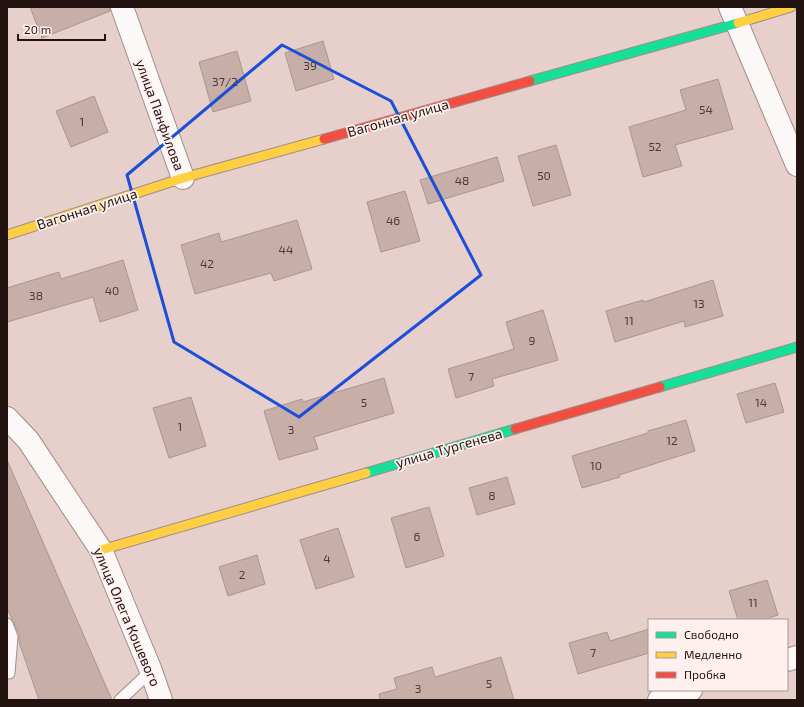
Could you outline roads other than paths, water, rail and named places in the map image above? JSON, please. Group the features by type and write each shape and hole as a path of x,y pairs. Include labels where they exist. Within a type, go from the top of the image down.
{"street":[{"name":"улица Панфилова","path":"122,7 183,178"},
{"name":"Вагонная улица","path":"7,235 183,178 733,15 791,7"},
{"path":"733,15 797,165"},
{"name":"улица Тургенева","path":"101,550 797,347"},
{"name":"улица Олега Кошевого","path":"7,418 28,440 101,550 151,671 161,700"},
{"path":"659,700 688,691"}],"lane":[{"path":"7,624 12,637 9,674"},
{"path":"120,700 151,671"}]}
